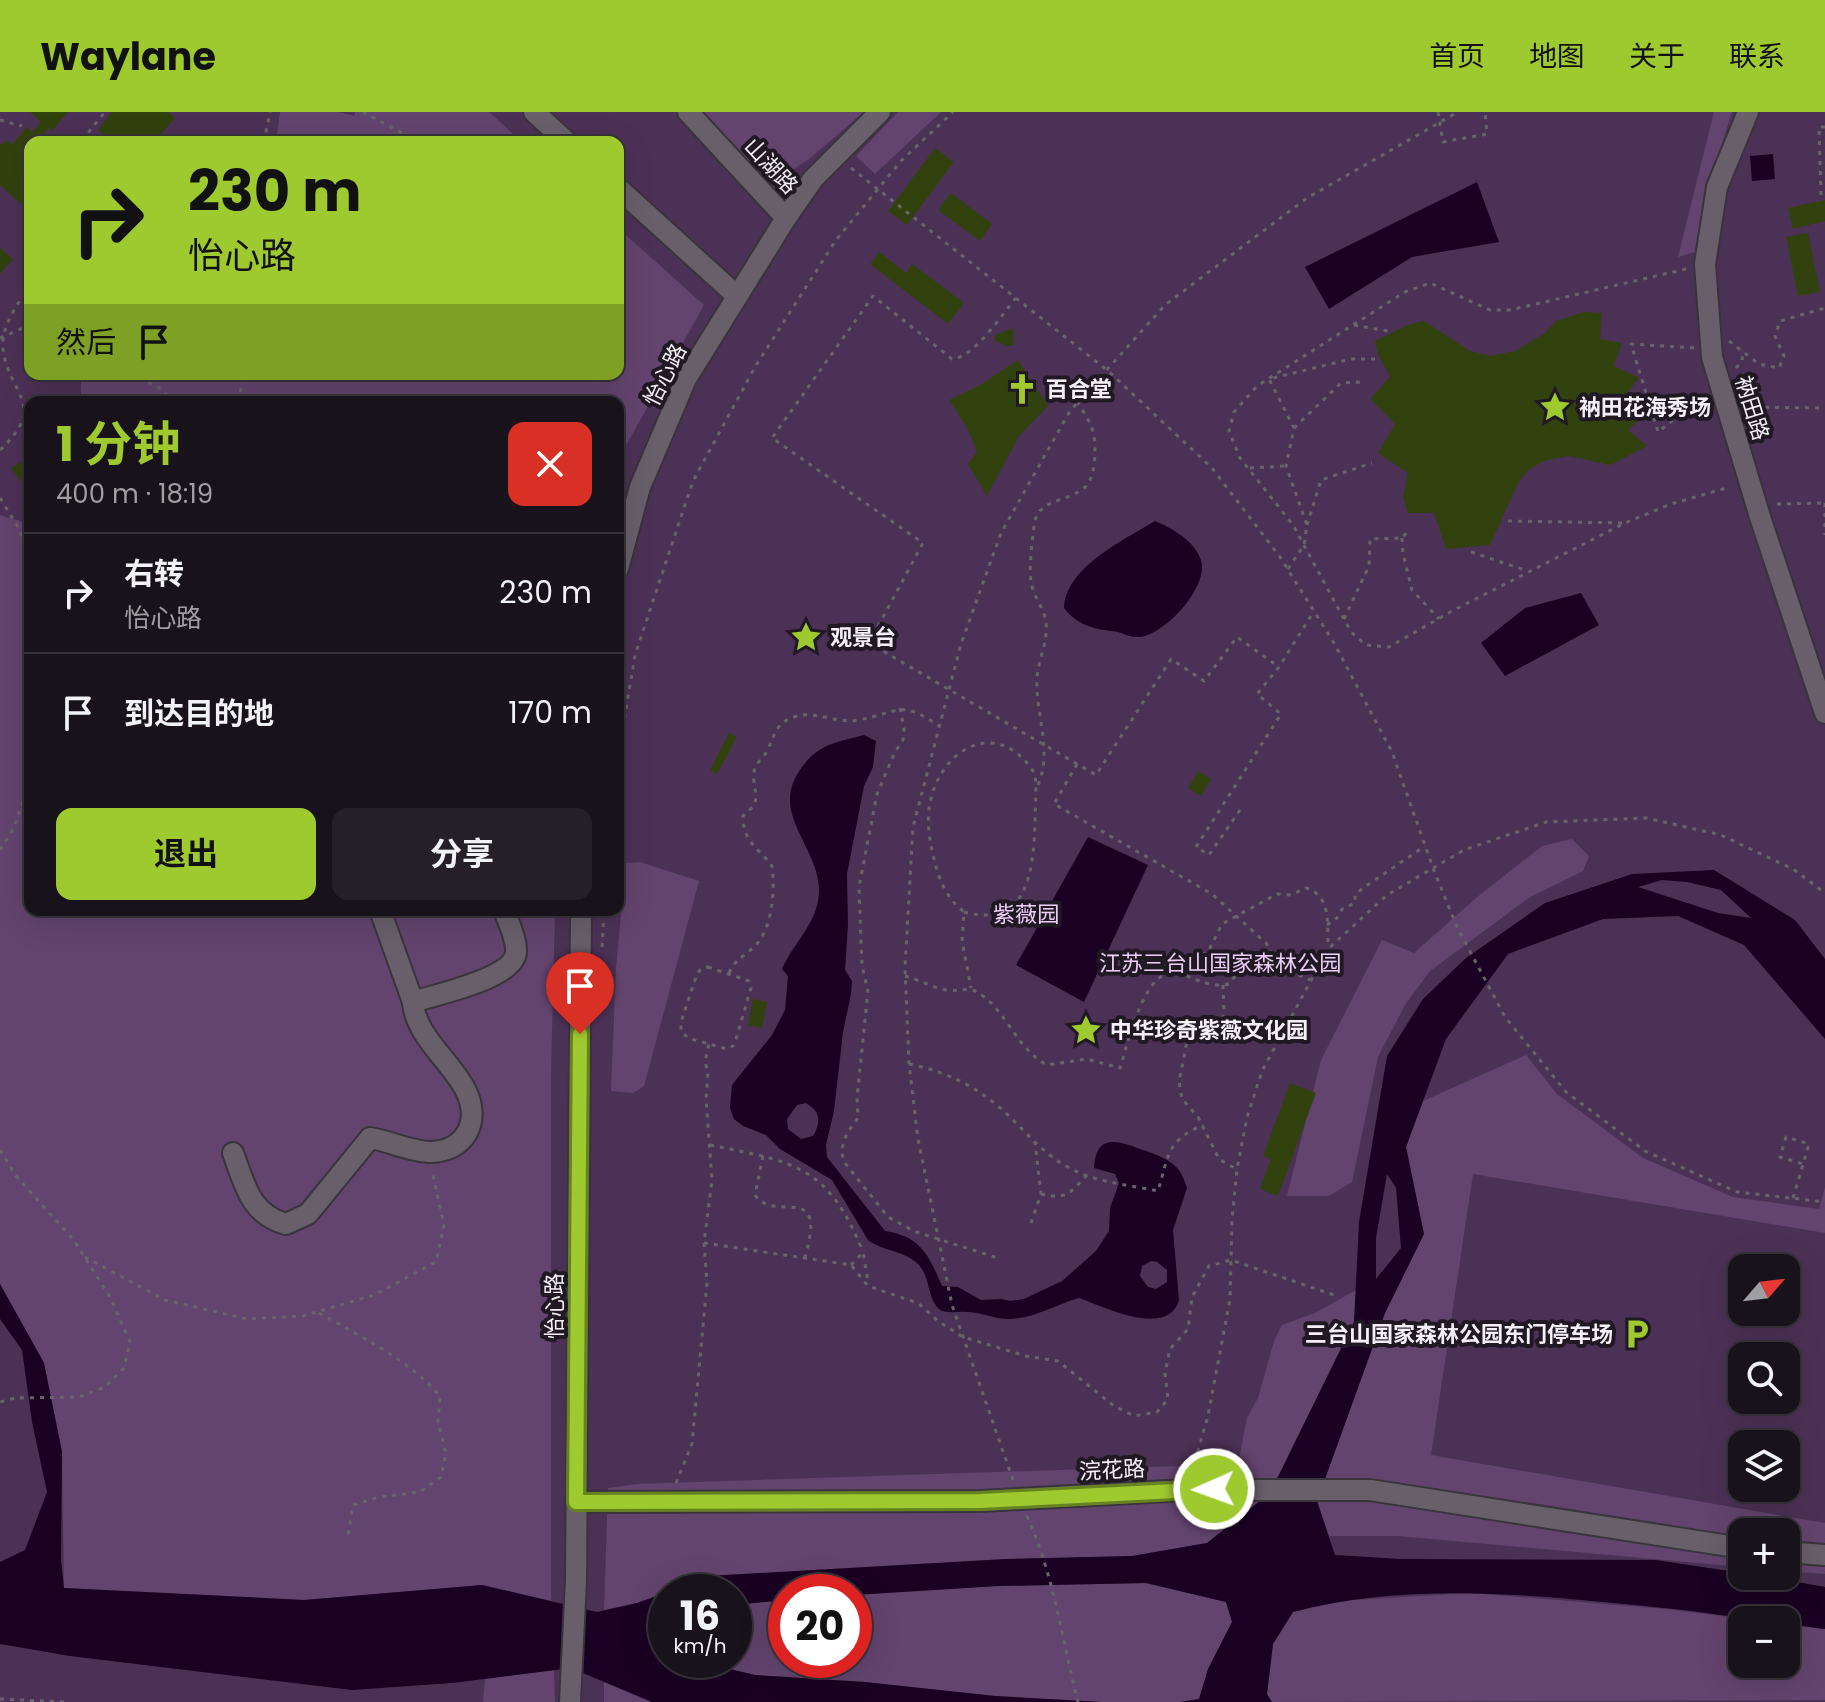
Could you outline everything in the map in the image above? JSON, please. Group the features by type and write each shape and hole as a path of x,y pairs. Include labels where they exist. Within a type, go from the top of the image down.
{"street":[{"path":"534,112 560,136"},
{"name":"山湖路","path":"688,112 786,218"},
{"name":"怡心路","path":"624,547 640,487 686,379 813,179 880,112"},
{"name":"衲田路","path":"1748,112 1717,187 1705,264 1711,350 1756,505 1825,713"},
{"path":"624,193 737,296"},
{"path":"233,1153 251,1199 266,1217 286,1224 308,1214 370,1138 428,1152 452,1149 461,1143 470,1125 471,1108 466,1092 417,1019 382,916"},
{"path":"413,1002 508,969 516,955 506,916"},
{"name":"怡心路","path":"570,1696 576,1580 581,916"},
{"name":"浣花路","path":"576,1502 1020,1499 1214,1489 1370,1490 1728,1546"},
{"path":"1800,1553 1825,1555"}],"path":[{"path":"87,136 105,112"},
{"path":"265,136 270,112"},
{"path":"363,112 406,136"},
{"path":"624,722 635,655 693,481 755,367 836,240 901,161 953,112"},
{"path":"1438,112 1443,142 1487,134 1485,112"},
{"path":"1078,1702 1056,1601 1038,1540 1020,1499 952,1305 918,1139 909,1064 905,976 913,827 961,644 1001,533 1070,411 1165,305 1307,198 1458,112"},
{"path":"0,120 22,126"},
{"path":"1821,195 1819,127 1825,127"},
{"path":"836,156 1107,370 1212,468 1288,569 1334,643 1392,752 1457,927 1505,1017 1566,1092 1645,1151 1737,1192 1825,1202"},
{"path":"1705,264 1510,310 1490,310 1430,283 1405,292 1257,386 1234,412 1229,431 1240,458 1293,525 1351,632 1366,645 1389,647 1625,523 1671,504 1749,482"},
{"path":"0,450 20,426 24,413 2,338 24,294"},
{"path":"1016,298 970,352 960,359 952,359 873,296 772,438 923,543 869,643 1096,775 1171,659 1204,681 1237,637 1279,667"},
{"path":"1743,350 1759,364 1779,368 1784,356 1775,336 1780,321 1825,308"},
{"path":"1354,325 1393,332"},
{"path":"2,338 24,328"},
{"path":"1711,350 1631,344 1658,432 1720,384"},
{"path":"1269,379 1351,359 1380,359"},
{"path":"1269,379 1294,428"},
{"path":"143,380 168,396"},
{"path":"1307,525 1286,466 1294,428 1341,383 1363,382"},
{"path":"1036,788 1042,775 1045,746 1038,715 1037,676 1046,622 1031,582 1034,524 1038,511 1082,490 1089,483 1094,461 1094,435 1078,403"},
{"path":"1727,407 1825,408"},
{"path":"1288,569 1304,545 1321,480 1372,463"},
{"path":"1248,468 1286,466"},
{"path":"0,498 24,542"},
{"path":"1756,505 1825,503 1825,535"},
{"path":"1508,521 1625,523"},
{"path":"1408,531 1402,538 1403,554 1412,590 1439,619"},
{"path":"1344,619 1369,566 1370,539 1402,538"},
{"path":"1471,552 1529,572"},
{"path":"1240,810 1209,855 1196,847 1281,714 1257,694 1279,667 1314,611"},
{"path":"729,973 735,961 754,947 767,924 770,909 772,866 754,850 743,816 754,806 758,796 753,775 755,766 769,749 777,727 796,716 855,721 900,708 920,713 939,726"},
{"path":"900,708 903,740 877,794 859,887 862,966 868,980 868,991 857,1098 858,1118 847,1133 841,1151 845,1163 888,1217 916,1232 998,1258"},
{"path":"993,741 1004,745 1028,763 1035,774 1034,862 1026,887 1007,909 991,915 964,912 947,893 932,851 929,804 938,779 953,761 968,748 993,741"},
{"path":"1077,764 1054,804 1212,894 1239,915 1266,943 1281,969"},
{"path":"0,850 14,828 24,798"},
{"path":"1186,1490 1208,1416 1230,1299 1232,1219 1247,1117 1262,1071 1328,949 1387,895 1433,868 1464,850 1546,822 1646,818 1721,835 1793,869 1825,893"},
{"path":"1327,925 1337,918 1342,909 1355,903 1355,895 1363,888 1425,846"},
{"path":"1178,973 1209,950 1222,924 1277,894 1291,895 1306,888 1315,891 1324,900 1328,949"},
{"path":"964,912 962,941 971,988"},
{"path":"708,967 729,973 744,977 751,988 733,1046 727,1049 688,1038 681,1031 681,1022 693,983 701,969 708,967"},
{"path":"905,976 948,990 971,988 984,996 1006,1019 1030,1053 1047,1065 1087,1059 1120,1068 1142,1003 1151,986 1166,972 1223,985 1229,984 1234,975 1244,971 1281,969 1294,971 1310,980"},
{"path":"1223,985 1224,1016 1188,1037 1179,1081 1182,1099 1203,1125 1219,1159 1237,1169"},
{"path":"672,1502 677,1476 694,1434 707,1283 704,1243 712,1180 706,1099 708,1072 705,1062 709,1043"},
{"path":"909,1064 938,1070 964,1081 988,1096 1035,1142 1070,1169 1113,1182 1158,1191 1173,1143 1186,1132 1203,1125"},
{"path":"1793,1198 1809,1144 1786,1137 1780,1157 1803,1164"},
{"path":"1031,1223 1041,1194 1035,1142"},
{"path":"709,1145 786,1162 815,1177 839,1204 863,1252 868,1286"},
{"path":"0,1150 16,1176 73,1239 110,1297 130,1342 124,1368 105,1387 79,1397 15,1398 0,1402"},
{"path":"85,1257 165,1300 247,1319 303,1316 374,1295 436,1262 444,1225 428,1152"},
{"path":"763,1156 755,1195 761,1203 769,1206 796,1207 806,1212 812,1225 805,1258"},
{"path":"1041,1194 1056,1198 1069,1194 1087,1175"},
{"path":"704,1243 851,1265 868,1286 918,1303 963,1337 1026,1356 1058,1361 1114,1406 1134,1416 1157,1412 1168,1399 1165,1373 1170,1349 1188,1329 1192,1297 1209,1266 1231,1260 1337,1296"},
{"path":"851,1265 863,1252"},
{"path":"318,1312 394,1356 427,1381 440,1396 438,1422 446,1453 441,1477 420,1492 380,1497 353,1505 348,1535"},
{"path":"0,1699 65,1702"}],"green space":[{"name":"江苏三台山国家森林公园","path":"0,112 1825,112 1825,1702 0,1702"}],"shaded area":[{"path":"280,112 338,112 354,116 355,112 489,112 515,136 277,136"},
{"path":"695,112 864,112 809,159 786,174 753,169"},
{"path":"898,112 941,112 875,174 856,156"},
{"path":"1714,112 1732,112 1703,205 1695,252 1678,257"},
{"path":"1773,154 1775,179 1752,181 1750,156"},
{"path":"1477,182 1499,242 1412,257 1329,309 1305,267"},
{"path":"624,233 704,305 624,449 624,396 81,396 81,380 624,380"},
{"path":"0,515 24,522 24,916 555,916 551,1074 551,1601 482,1585 304,1600 64,1588 62,1452 44,1363 0,1284"},
{"path":"1155,521 1188,541 1201,560 1199,583 1183,607 1162,627 1141,637 1079,622 1064,608 1067,593 1075,580 1099,556"},
{"path":"1581,593 1599,625 1505,676 1481,643 1525,608"},
{"path":"864,735 876,741 873,767 864,786 847,874 845,970 852,981 834,1111 826,1145 827,1157 885,1231 907,1237 922,1249 942,1286 958,1287 981,1300 1010,1301 1024,1299 1062,1281 1096,1251 1109,1231 1110,1208 1119,1183 1115,1174 1094,1168 1103,1145 1123,1143 1163,1158 1177,1168 1187,1188 1173,1230 1179,1300 1172,1311 1162,1317 1134,1317 1079,1298 1017,1318 943,1311 934,1302 917,1263 868,1240 832,1180 780,1149 766,1135 734,1119 730,1108 732,1085 772,1035 785,1010 788,976 782,969 810,924 819,893 813,862 793,818 791,789 805,763 819,750","holes":["806,1103 815,1110 818,1122 813,1136 801,1139 788,1129 787,1119 797,1105","1151,1261 1167,1270 1167,1282 1156,1289 1148,1287 1140,1276 1142,1266"]},
{"path":"1088,837 1148,865 1084,1002 1016,965"},
{"path":"1572,839 1589,856 1583,871 1530,897 1430,971 1405,1005 1378,1057 1352,1182 1329,1196 1287,1196 1321,1060 1382,940 1414,953 1476,898 1542,846"},
{"path":"640,862 699,881 644,1086 633,1093 611,1091 616,968 621,916 624,916 626,863"},
{"path":"1714,870 1795,920 1825,959 1825,1039 1744,945 1678,916 1603,919 1508,954 1446,1039 1406,1147 1424,1234 1385,1313 1317,1501 1335,1555 1401,1559 1656,1560 1728,1571 1728,1590 1800,1590 1800,1582 1825,1587 1825,1629 1800,1626 1800,1606 1728,1606 1728,1616 1525,1596 1385,1596 1293,1612 1273,1644 1267,1694 1272,1702 1180,1702 1199,1699 1208,1669 1232,1622 1226,1602 1146,1583 998,1586 872,1594 872,1574 768,1574 768,1602 752,1603 752,1574 743,1574 1006,1559 1132,1556 1207,1543 1270,1493 1354,1322 1359,1222 1387,1056 1423,999 1466,958 1545,903 1632,874","holes":["1662,880 1721,890 1751,918 1718,913 1638,887","1387,1174 1396,1188 1401,1248 1376,1279 1376,1238"]},
{"path":"1526,1055 1557,1094 1643,1158 1733,1197 1819,1209 1825,1187 1825,1233 1473,1174 1431,1455 1796,1518 1728,1518 1728,1566 1398,1536 1329,1536 1317,1501 1385,1313 1424,1234 1406,1147 1423,1101"},
{"path":"0,1284 44,1363 62,1452 61,1561 64,1588 304,1600 482,1585 597,1612 648,1599 648,1678 752,1678 752,1674 995,1696 1102,1702 652,1702 571,1668 452,1683 352,1690 70,1656 0,1644 0,1562 25,1550 47,1492 32,1422 22,1350 0,1319"},
{"path":"1356,1290 1354,1322 1270,1493 1207,1543 1132,1556 1006,1559 743,1574 648,1574 648,1599 604,1610 608,1488 637,1484 1238,1464 1247,1418 1258,1398 1274,1341 1282,1325 1317,1312"},
{"path":"1800,1519 1825,1523 1825,1574 1800,1572"},
{"path":"1146,1583 1226,1602 1232,1622 1208,1669 1199,1699 1180,1702 1102,1702 995,1696 802,1678 872,1678 872,1594 998,1586"},
{"path":"1471,1593 1728,1617 1728,1678 1800,1678 1800,1626 1825,1629 1825,1700 1272,1702 1267,1695 1273,1644 1293,1612 1335,1601"},
{"path":"768,1602 768,1676 752,1674 752,1603"},
{"path":"554,1670 555,1702 483,1702 485,1679"},
{"path":"604,1682 651,1702 604,1702"}],"building":[{"path":"30,112 68,112 52,131 49,128 42,136 24,136 24,207 0,185 0,143 2,145 6,140 12,144 27,127 32,132 41,122"},
{"path":"112,112 168,112 175,118 159,136 105,136 98,130"},
{"path":"935,148 954,162 907,225 888,211"},
{"path":"951,193 992,224 980,241 938,210"},
{"path":"1825,200 1825,221 1793,229 1788,208"},
{"path":"1808,233 1820,292 1798,296 1786,237"},
{"path":"0,248 13,259 0,274"},
{"path":"879,252 906,273 912,264 964,303 948,324 870,264"},
{"path":"1584,312 1602,313 1600,339 1622,343 1614,366 1639,378 1622,399 1648,412 1628,430 1647,446 1611,465 1568,456 1544,461 1528,470 1517,485 1490,545 1446,549 1434,513 1408,513 1403,497 1408,473 1378,453 1395,424 1370,399 1390,377 1375,341 1424,321 1470,351 1491,356 1515,351 1545,333 1556,321"},
{"path":"1013,328 1014,345 1007,346 994,340 995,335"},
{"path":"1018,360 1048,406 1019,436 987,496 968,464 977,452 974,443 949,400 980,385"},
{"path":"24,461 24,485 11,468"},
{"path":"729,733 737,737 717,774 710,770"},
{"path":"1198,771 1211,779 1201,796 1188,788"},
{"path":"753,999 767,1002 762,1028 748,1025"},
{"path":"1290,1083 1316,1093 1278,1196 1260,1189 1271,1159 1263,1156"}],"place":[{"name":"百合堂","path":"1022,389"},
{"name":"衲田花海秀场","path":"1555,407"},
{"name":"观景台","path":"806,637"},
{"name":"中华珍奇紫薇文化园","path":"1086,1030"},
{"name":"三台山国家森林公园东门停车场","path":"1637,1334"}],"route":[{"path":"580,1034 576,1502 981,1501 1214,1489"}],"park label":[{"name":"紫薇园","path":"1026,914"}]}
